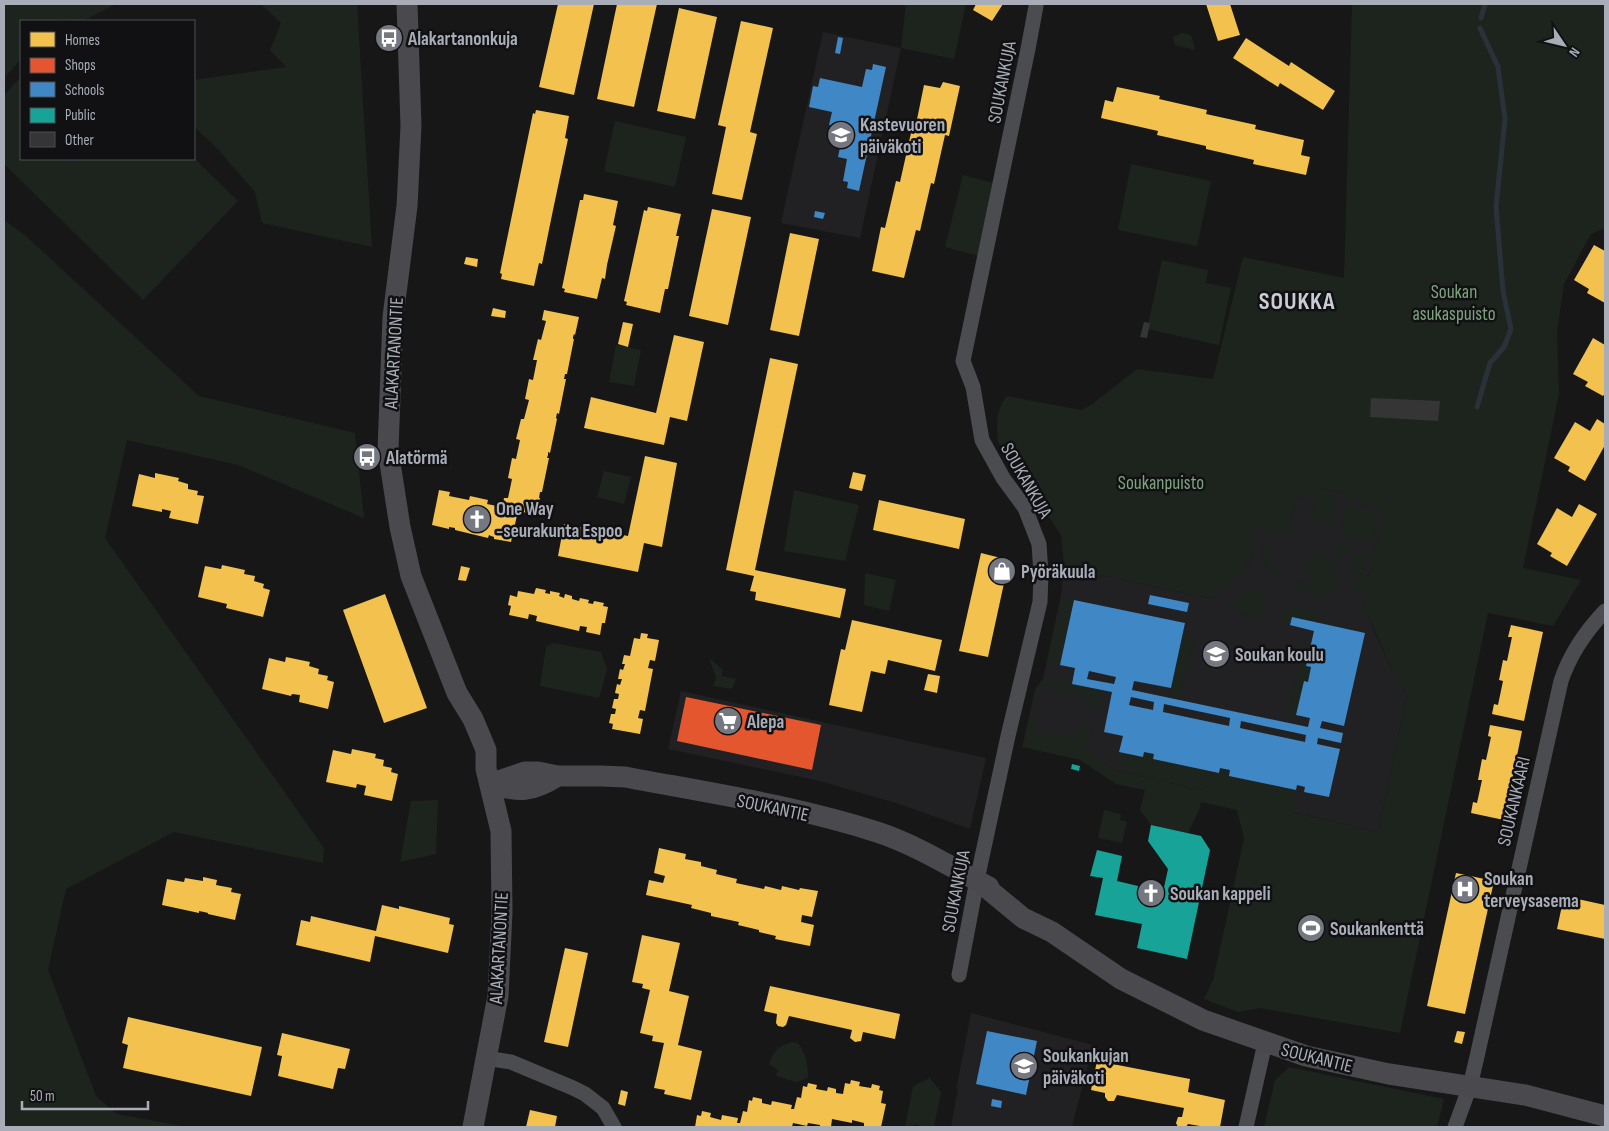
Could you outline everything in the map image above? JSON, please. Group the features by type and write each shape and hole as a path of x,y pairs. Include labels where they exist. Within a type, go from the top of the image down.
{"street":[{"name":"ALAKARTANONTIE","path":"407,4 411,126 407,206 393,318 388,450 400,527 411,576 457,693 460,721 473,753 488,776 501,831 502,912 498,996 473,1127"},
{"name":"SOUKANKUJA","path":"959,976 977,880 1008,736 1040,602 1039,544 1025,508 1002,478 982,440 973,387 963,361 1036,6"},
{"name":"SOUKANKAARI","path":"1455,1127 1470,1086 1561,681 1567,662 1577,645 1605,611"},
{"name":"SOUKANTIE","path":"488,776 538,772 558,776 625,777 780,807 827,818 880,834 939,859 977,880 1023,918 1052,932 1121,979 1203,1020 1306,1056 1389,1074 1525,1095 1605,1116"},
{"path":"1246,1127 1265,1043"},
{"path":"486,1058 511,1062 585,1094 603,1108 614,1127"}],"shaded area":[{"name":"Kastevuoren päiväkoti","path":"823,32 901,48 860,238 781,223"},
{"name":"Soukan koulu","path":"1321,488 1341,493 1350,501 1384,509 1373,568 1360,581 1352,581 1366,596 1368,615 1375,633 1394,675 1407,695 1378,832 1115,770 1085,748 1025,735 1035,689 1043,679 1061,595 1064,567 1212,599 1238,576 1251,558 1254,528 1296,496 1314,493"},
{"path":"681,691 986,758 970,829 899,804 820,781 668,749"},
{"name":"Soukankujan päiväkoti","path":"971,1013 1093,1045 1072,1127 951,1127"}],"green space":[{"path":"4,4 116,4 85,20 20,20 20,60 4,78"},
{"path":"261,4 357,4 372,247 262,223 255,192 214,145 195,128 195,80 286,67 270,50 281,23"},
{"path":"906,4 966,4 954,59 901,48"},
{"name":"Soukanpuisto","path":"1352,4 1605,4 1605,228 1591,234 1564,284 1557,332 1559,394 1523,568 1581,580 1553,626 1488,613 1400,1033 1260,1008 1238,1012 1204,999 1213,980 1244,839 1237,810 1201,802 1188,833 1151,825 1140,810 1145,790 1116,784 1080,760 1022,747 1030,717 1033,714 1036,716 1033,730 1078,740 1082,726 1090,727 1093,729 1087,749 1115,770 1208,792 1130,772 1117,759 1119,752 1142,757 1144,752 1154,754 1153,759 1219,773 1220,768 1230,770 1229,776 1296,790 1292,812 1378,832 1407,695 1394,675 1368,615 1361,613 1366,597 1359,594 1351,581 1365,578 1371,571 1384,509 1349,501 1341,493 1321,488 1314,493 1313,497 1297,496 1288,534 1254,528 1253,549 1249,562 1229,585 1212,599 1064,567 1061,535 998,442 997,429 999,412 1007,396 1081,410 1091,405 1137,369 1213,379 1243,257 1344,278"},
{"path":"1182,33 1191,35 1195,50 1175,45 1173,37"},
{"path":"20,78 20,160 195,159 238,201 143,300 4,164 4,95"},
{"path":"615,121 686,137 675,187 604,171"},
{"path":"1131,164 1211,181 1197,246 1118,230"},
{"path":"963,175 994,183 978,256 945,247"},
{"path":"4,220 26,236 199,396 355,433 364,518 238,465 127,440 105,538 324,848 323,863 174,832 66,889 48,970 96,1096 117,1114 187,1127 4,1127"},
{"path":"1162,260 1208,270 1206,283 1231,288 1219,345 1147,329"},
{"path":"616,345 641,350 634,386 609,382"},
{"path":"604,471 631,477 624,504 597,497"},
{"path":"794,490 859,505 845,561 784,551"},
{"path":"1322,491 1331,493 1337,499 1333,519 1327,523 1318,521 1312,514 1316,495"},
{"path":"1347,507 1379,514 1372,543 1340,536"},
{"path":"1335,540 1350,546 1343,561 1333,547 1333,541"},
{"path":"1264,545 1269,546 1271,559 1285,573 1281,579 1266,565"},
{"path":"1359,551 1369,556 1363,571 1358,574 1349,570 1351,559"},
{"path":"1321,553 1331,560 1339,579 1335,591 1326,596 1301,591 1297,586 1299,581 1310,583 1312,573 1303,571 1312,557"},
{"path":"865,573 896,580 889,611 864,605"},
{"path":"1247,592 1258,592 1264,597 1267,608 1265,619 1242,614 1237,611 1235,603 1241,595"},
{"path":"1062,598 1074,600 1060,665 1048,661"},
{"path":"1290,606 1328,614 1331,617 1318,615 1316,622 1292,617 1290,625 1281,622 1284,608"},
{"path":"1182,636 1194,638 1181,696 1178,699 1169,697"},
{"path":"554,643 601,652 607,669 599,698 540,686 546,647"},
{"path":"1304,644 1311,645 1306,666 1311,667 1308,682 1304,681 1296,715 1289,712"},
{"path":"709,659 723,670 721,676 736,679 732,689 713,686 716,677"},
{"path":"1045,681 1101,690 1097,709 1095,711 1086,708 1087,697 1042,688 1040,698 1036,699 1036,691"},
{"path":"438,800 436,854 400,862 411,801"},
{"path":"1104,810 1121,814 1120,820 1127,822 1122,843 1098,838"},
{"path":"792,1042 799,1044 805,1056 808,1069 808,1078 796,1082 776,1076 778,1070 769,1064 777,1049"},
{"path":"1289,1067 1444,1099 1437,1127 1264,1127 1275,1080"},
{"path":"930,1078 941,1092 934,1127 922,1127 916,1124 905,1127 913,1086"}],"building: Homes":[{"path":"558,4 594,4 574,95 539,87"},
{"path":"617,4 657,4 634,107 597,99"},
{"path":"976,4 1003,4 992,21 973,10"},
{"path":"1206,4 1230,4 1240,35 1218,41"},
{"path":"679,8 717,17 695,119 657,111"},
{"path":"741,21 773,28 750,132 757,134 742,200 712,194 726,127 718,125"},
{"path":"1246,38 1289,66 1291,62 1335,91 1323,110 1280,83 1278,87 1233,58"},
{"path":"943,82 960,86 949,136 945,135 934,184 931,183 920,231 916,230 904,278 872,271 881,227 885,228 896,181 900,182 911,133 914,134 924,85 940,88"},
{"path":"1117,87 1160,96 1159,99 1207,110 1206,114 1256,125 1255,129 1304,140 1301,155 1310,157 1306,175 1253,164 1254,160 1206,149 1206,146 1157,135 1158,131 1101,118 1105,100 1113,102"},
{"path":"536,110 569,116 565,138 568,139 542,264 539,263 534,286 501,279 502,274 500,273 533,113 535,114"},
{"path":"584,194 618,201 613,225 616,226 605,279 602,278 597,299 564,292 565,289 562,288 580,200 583,200"},
{"path":"648,207 681,214 676,236 679,236 668,289 665,289 660,313 626,305 627,302 624,301 644,210 647,211"},
{"path":"712,209 751,217 728,325 689,316"},
{"path":"790,233 819,239 799,336 770,330"},
{"path":"1594,245 1605,251 1605,303 1587,293 1589,289 1574,280"},
{"path":"466,257 478,259 477,267 464,264"},
{"path":"493,308 506,311 505,318 491,316"},
{"path":"544,310 579,317 573,337 567,374 565,374 564,379 566,379 559,414 557,413 550,453 548,452 547,458 549,458 542,492 540,492 537,515 518,511 511,542 494,539 494,537 489,535 488,538 455,530 455,528 449,527 449,529 432,525 439,490 450,492 449,496 469,500 470,496 488,500 487,504 502,507 504,498 508,498 512,479 508,478 512,458 516,459 520,440 516,439 521,419 524,419 529,400 525,399 529,379 533,380 537,360 533,360 538,339 541,340 546,321 542,320"},
{"path":"623,322 633,324 628,347 618,344"},
{"path":"674,335 704,342 687,421 670,417 664,445 584,428 591,397 656,413"},
{"path":"1593,338 1605,345 1605,393 1603,396 1585,386 1588,382 1573,374"},
{"path":"770,358 798,364 755,570 846,589 840,618 755,600 756,592 750,591 754,576 726,570"},
{"path":"1597,419 1605,424 1605,445 1585,481 1568,471 1570,467 1554,458 1575,422 1590,431"},
{"path":"645,456 677,463 662,547 644,543 638,572 558,556 564,524 628,536"},
{"path":"853,472 866,475 862,491 849,488"},
{"path":"155,473 179,478 178,481 188,484 188,489 198,491 197,495 204,496 198,524 169,518 171,511 162,509 162,512 132,506 139,474 155,478"},
{"path":"879,500 965,519 959,549 873,530"},
{"path":"1579,504 1597,514 1567,566 1550,556 1552,553 1537,544 1557,508 1572,517"},
{"path":"981,553 1009,560 988,657 959,651"},
{"path":"222,565 245,570 244,574 255,576 254,581 264,584 263,588 270,590 263,617 226,608 227,604 198,597 205,566 221,569"},
{"path":"461,566 470,568 466,581 458,580"},
{"path":"536,588 546,590 545,593 550,594 550,591 560,593 559,596 564,598 565,594 579,601 580,598 589,600 588,603 593,604 594,601 604,603 603,606 608,607 605,623 602,623 600,635 586,632 587,627 580,626 579,631 536,621 537,616 529,614 528,619 509,615 511,606 508,605 510,595 517,597 518,591 534,594"},
{"path":"385,594 427,708 384,723 343,610"},
{"path":"852,620 942,640 935,671 888,660 885,674 871,671 862,712 829,705 841,649 845,650"},
{"path":"1511,625 1543,632 1524,721 1492,714 1494,704 1498,705 1503,681 1499,680 1503,660 1507,661 1512,637 1508,637"},
{"path":"641,633 648,634 647,638 659,640 655,661 650,660 648,668 653,669 645,711 640,710 638,718 643,719 640,734 612,729 613,724 609,723 611,714 615,714 616,709 612,708 614,699 618,699 619,694 615,693 617,684 620,685 622,679 618,679 620,669 623,670 625,664 622,664 624,655 630,656 634,638 640,639"},
{"path":"286,657 310,662 309,666 319,669 318,674 328,676 327,680 334,682 328,709 299,702 300,695 292,694 291,696 262,689 269,658 285,662"},
{"path":"928,674 940,676 937,693 924,690"},
{"path":"1490,725 1522,731 1504,820 1471,813 1473,802 1477,803 1482,780 1478,780 1482,759 1486,760 1491,737 1488,736"},
{"path":"352,749 376,754 375,758 384,760 383,766 392,768 391,772 398,774 392,801 364,795 366,786 357,784 356,788 326,782 333,750 351,754"},
{"path":"659,848 686,854 685,859 701,862 701,866 717,870 716,874 737,879 736,883 764,889 765,886 781,890 782,886 799,890 800,888 818,891 812,917 802,915 801,922 814,925 810,946 775,939 776,936 738,925 739,922 711,916 711,913 691,908 692,905 646,895 649,880 663,883 665,876 654,873"},
{"path":"1456,873 1494,881 1465,1014 1427,1006"},
{"path":"203,877 217,880 216,885 232,888 231,892 241,894 235,920 204,912 199,911 199,913 162,905 167,879 184,882 185,878 203,881"},
{"path":"1564,896 1605,905 1605,939 1557,929"},
{"path":"382,905 399,909 399,906 450,918 449,924 454,925 448,953 375,936 370,962 296,945 301,920 310,922 311,916 376,931"},
{"path":"642,935 680,943 669,991 689,996 678,1045 702,1051 691,1100 664,1094 665,1090 654,1088 664,1043 652,1041 653,1036 640,1033 650,990 642,988 643,984 632,982"},
{"path":"565,948 588,953 568,1047 544,1042"},
{"path":"770,986 900,1014 895,1039 863,1032 861,1041 855,1042 850,1038 852,1030 789,1016 786,1025 783,1027 778,1026 776,1023 777,1014 764,1011"},
{"path":"128,1017 262,1047 251,1096 123,1068 128,1045 122,1043"},
{"path":"1457,1031 1465,1032 1462,1044 1454,1042"},
{"path":"282,1033 350,1049 345,1069 338,1068 333,1089 278,1076 282,1056 277,1055"},
{"path":"1097,1061 1190,1079 1188,1092 1225,1100 1220,1127 1188,1124 1186,1127 1178,1127 1176,1123 1178,1117 1182,1117 1184,1108 1117,1095 1114,1101 1108,1101 1105,1093 1091,1090"},
{"path":"851,1080 860,1082 859,1086 871,1088 872,1084 880,1086 879,1090 883,1091 881,1103 886,1104 881,1127 864,1126 864,1123 852,1120 852,1123 832,1119 831,1127 820,1127 820,1125 808,1123 807,1126 793,1123 792,1127 695,1127 697,1115 701,1116 702,1111 711,1113 710,1117 721,1120 722,1115 738,1118 737,1123 740,1123 743,1111 747,1112 749,1100 752,1101 753,1097 762,1099 762,1103 771,1105 772,1101 792,1105 791,1109 794,1109 797,1097 801,1098 803,1086 807,1087 808,1083 817,1085 816,1089 827,1091 828,1087 836,1089 836,1093 843,1094 845,1083 850,1084"},
{"path":"621,1090 628,1092 625,1106 618,1104"},
{"path":"530,1110 557,1116 555,1127 526,1127"}],"building: Shops":[{"path":"686,697 821,725 812,770 677,741"}],"building: Schools":[{"path":"838,37 843,38 840,54 835,53"},
{"path":"873,64 886,67 859,191 847,188 848,182 843,181 847,159 838,157 844,128 829,125 832,112 809,107 813,86 818,87 820,78 862,87 866,69 872,70"},
{"path":"815,211 825,213 823,219 814,217"},
{"path":"1150,595 1189,603 1187,612 1148,604"},
{"path":"1074,600 1185,623 1171,688 1134,681 1132,690 1308,727 1310,718 1296,715 1304,681 1308,682 1311,667 1306,666 1314,631 1290,625 1292,617 1365,633 1344,726 1322,721 1320,728 1343,733 1341,743 1318,738 1317,744 1340,749 1329,797 1304,792 1305,787 1297,785 1296,790 1229,776 1230,770 1220,768 1219,773 1153,759 1154,754 1144,752 1143,757 1119,752 1123,736 1104,732 1112,692 1072,684 1075,668 1060,665","holes":["1089,671 1116,677 1114,684 1087,679","1131,697 1154,702 1153,710 1129,705","1164,704 1230,718 1229,726 1163,712","1241,721 1306,735 1305,742 1240,728"]},
{"path":"987,1031 1037,1041 1026,1095 976,1084"},
{"path":"992,1099 1002,1101 1001,1108 991,1106"}],"building: Public":[{"path":"1072,764 1080,766 1079,771 1071,769"},
{"name":"Soukan kappeli","path":"1151,825 1201,836 1210,850 1187,959 1137,948 1142,924 1095,915 1103,878 1090,876 1097,850 1122,856 1117,881 1163,892 1168,869 1148,841"}],"building: Other":[{"path":"1144,322 1150,323 1147,338 1140,337"},
{"path":"1371,398 1440,401 1438,421 1370,417"}],"waterway":[{"path":"1481,18 1485,4"},
{"path":"1477,407 1490,363 1504,347 1511,329 1503,291 1496,207 1505,119 1498,67 1480,28"}],"place":[{"name":"Alakartanonkuja","path":"389,38"},
{"name":"Kastevuoren päiväkoti","path":"841,135"},
{"name":"Alatörmä","path":"367,457"},
{"name":"One Way -seurakunta Espoo","path":"477,519"},
{"name":"Pyöräkuula","path":"1002,571"},
{"name":"Soukan koulu","path":"1216,654"},
{"name":"Alepa","path":"728,721"},
{"name":"Soukan terveysasema","path":"1465,889"},
{"name":"Soukan kappeli","path":"1151,893"},
{"name":"Soukankenttä","path":"1311,928"},
{"name":"Soukankujan päiväkoti","path":"1024,1066"}],"district":[{"name":"SOUKKA","path":"1297,301"}],"park label":[{"name":"Soukan asukaspuisto","path":"1454,302"}]}
